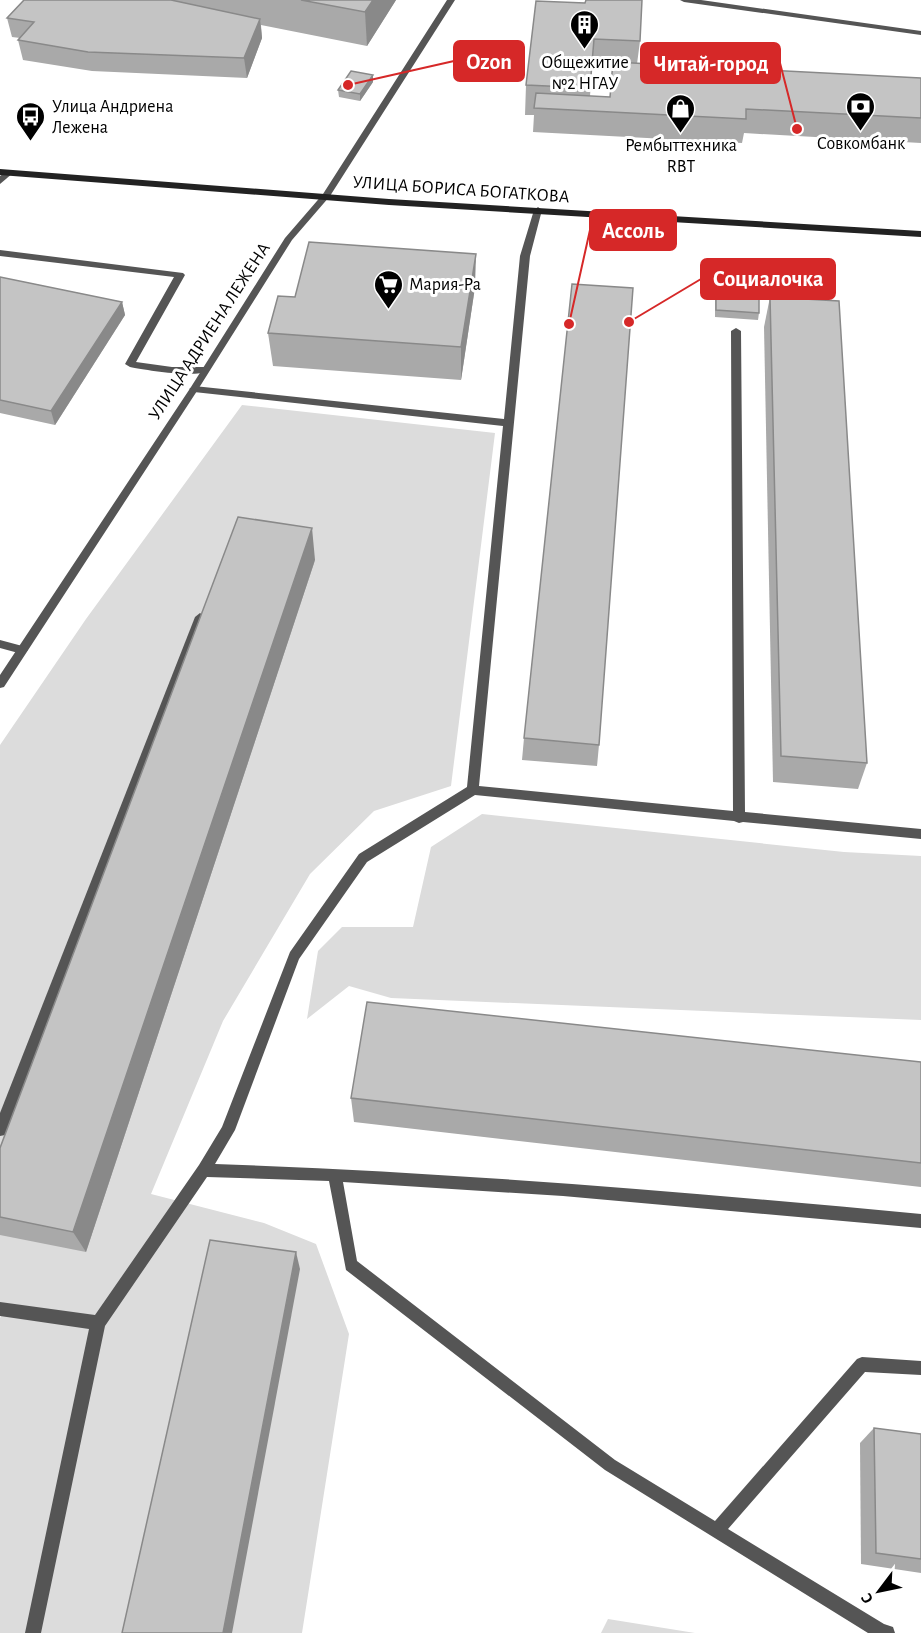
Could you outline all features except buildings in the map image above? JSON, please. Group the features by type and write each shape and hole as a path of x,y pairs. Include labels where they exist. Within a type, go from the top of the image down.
{"main road":[{"name":"УЛИЦА БОРИСА БОГАТКОВА","path":"5,172 389,202 921,234"}],"street":[{"name":"УЛИЦА АДРИЕНА ЛЕЖЕНА","path":"0,684 194,389 289,238 326,196 451,0"},
{"path":"684,0 921,33"},
{"path":"0,181 5,172"},
{"path":"473,790 525,256 538,210"},
{"path":"0,253 180,275 130,364 172,370 204,370"},
{"path":"736,331 739,818"},
{"path":"194,389 509,423"},
{"path":"0,1130 205,606"},
{"path":"0,644 22,650"},
{"path":"33,1633 98,1323 204,1170 228,1130 294,956 363,858 473,790 739,818 921,834"},
{"path":"204,1170 335,1173 631,1193 921,1221"},
{"path":"335,1173 351,1265 610,1465 881,1632 887,1633"},
{"path":"0,1309 98,1323"},
{"path":"716,1531 862,1364 921,1368"}],"shaded area":[{"path":"242,405 495,433 451,786 374,811 310,874 223,1021 151,1194 264,1223 316,1244 349,1334 302,1633 0,1633 0,1318 4,1310 0,1310 0,745 86,619"},
{"path":"482,814 844,852 921,856 921,1020 391,998 349,986 307,1019 318,951 342,927 413,927 431,847"},
{"path":"608,1619 695,1633 601,1633"}],"place":[{"name":"Общежитие №2 НГАУ","path":"585,50"},
{"name":"Ozon","path":"348,85"},
{"name":"Читай-город","path":"797,129"},
{"name":"Совкомбанк","path":"861,132"},
{"name":"Рембыттехника RBT","path":"681,134"},
{"name":"Улица Андриена Лежена","path":"31,142"},
{"name":"Мария-Ра","path":"388,310"},
{"name":"Социалочка","path":"629,322"},
{"name":"Ассоль","path":"569,324"}]}
